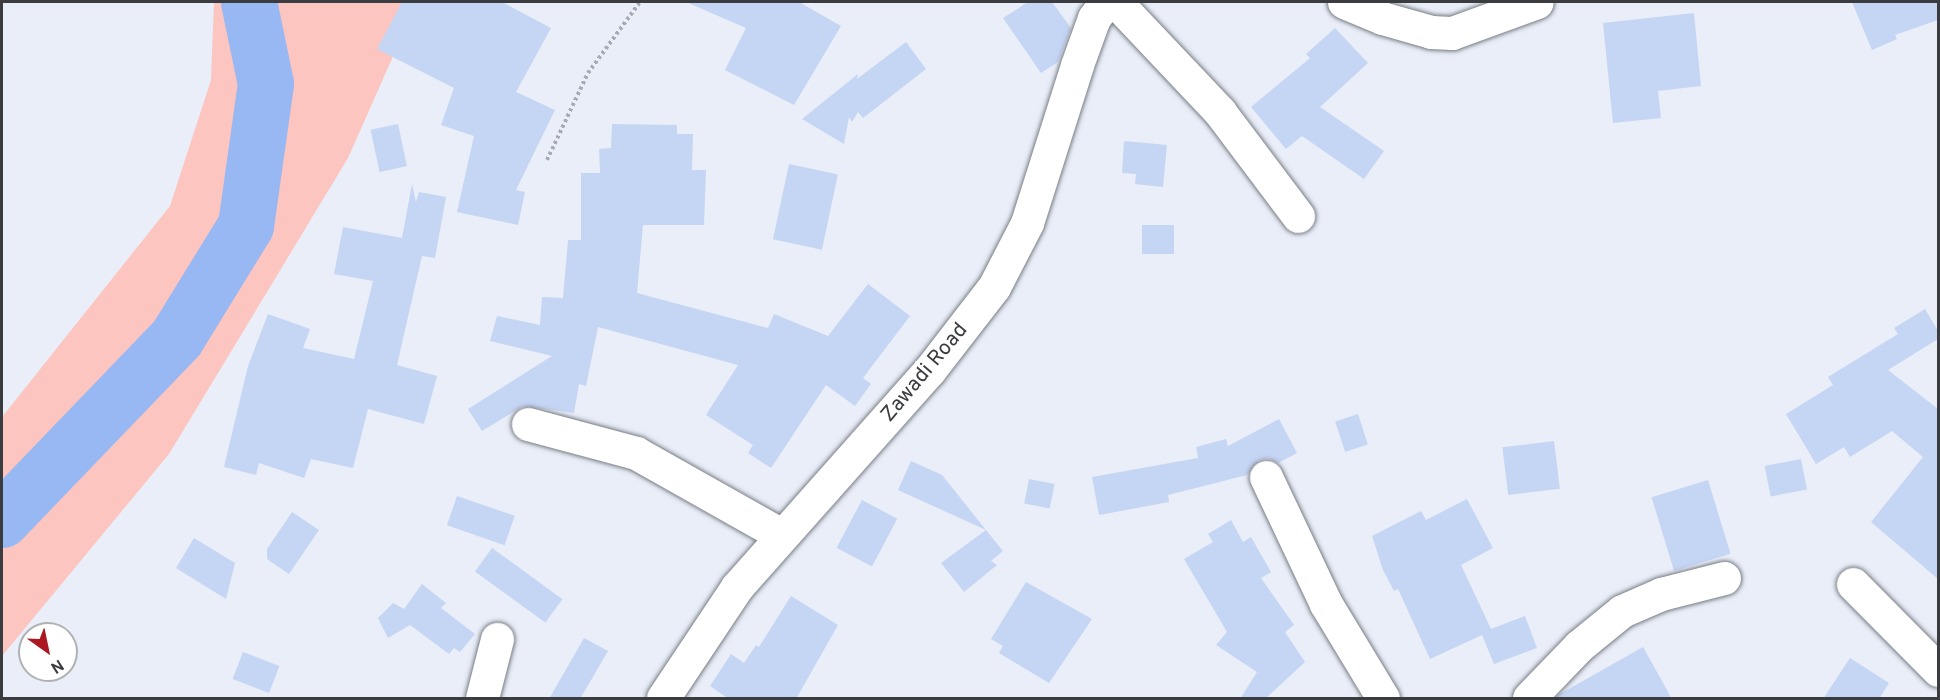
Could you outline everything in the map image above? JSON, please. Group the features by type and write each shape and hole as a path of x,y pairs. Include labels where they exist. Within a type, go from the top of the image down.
{"street":[{"name":"Zawadi Road","path":"663,699 737,587 780,534 929,371 994,287 1027,224 1077,65 1094,18 1106,2"},
{"path":"1116,2 1220,112 1298,216"},
{"path":"1344,2 1382,18 1431,32 1452,33 1537,2"},
{"path":"528,424 636,453 780,534"},
{"path":"1266,477 1326,604 1383,699"},
{"path":"1529,699 1579,646 1622,610 1661,594 1724,578"},
{"path":"1853,584 1938,670"},
{"path":"482,699 497,639"}],"path":[{"path":"547,160 588,73 640,2"}],"shaded area":[{"path":"214,2 417,2 348,158 169,454 30,622 18,622 18,637 2,656 2,417 170,206 211,80"}],"building":[{"path":"402,2 502,2 551,28 516,92 555,110 516,190 525,192 518,225 457,212 474,136 441,125 454,88 377,49"},
{"path":"686,2 799,2 841,26 794,105 725,70 746,28"},
{"path":"1028,2 1052,2 1071,28 1058,62 1041,73 1003,18"},
{"path":"1852,2 1938,2 1938,20 1895,35 1897,39 1872,50"},
{"path":"1694,13 1701,86 1658,91 1661,118 1613,123 1603,23"},
{"path":"1335,28 1368,63 1320,107 1384,151 1364,179 1302,136 1286,149 1251,107 1310,58 1306,54"},
{"path":"906,42 926,69 863,118 858,112 852,122 849,117 844,144 802,119 858,74 857,79"},
{"path":"398,124 407,166 380,172 371,130"},
{"path":"612,124 677,125 677,134 693,134 692,170 706,170 704,225 643,225 637,293 768,328 774,314 828,336 868,284 910,316 863,378 871,384 855,406 826,385 771,468 748,453 753,445 706,415 738,365 598,327 586,386 579,384 574,413 523,406 482,431 468,409 552,356 490,341 497,316 540,325 542,297 563,298 568,240 581,240 581,173 600,173 599,149 611,148"},
{"path":"1124,141 1167,145 1163,187 1135,184 1136,174 1122,173"},
{"path":"789,164 838,174 822,250 773,239"},
{"path":"412,184 416,202 419,192 446,197 435,258 422,256 397,365 437,376 424,424 368,409 353,468 311,459 304,478 259,463 256,475 224,467 248,366 268,314 310,329 303,348 354,359 373,281 334,274 343,227 402,238"},
{"path":"1142,225 1174,225 1174,254 1142,254"},
{"path":"1925,309 1938,331 1938,339 1888,370 1938,409 1938,579 1871,522 1923,457 1892,431 1850,457 1844,447 1816,464 1786,414 1833,385 1828,377 1898,334 1894,328"},
{"path":"1358,414 1368,444 1345,452 1335,421"},
{"path":"1279,419 1297,453 1278,463 1268,458 1259,460 1247,475 1168,495 1169,502 1099,515 1092,477 1198,458 1196,447 1226,439 1228,446"},
{"path":"1554,441 1560,489 1508,495 1502,447"},
{"path":"1801,459 1807,489 1771,496 1765,466"},
{"path":"911,461 942,475 986,530 898,490"},
{"path":"1029,479 1055,484 1050,509 1024,504"},
{"path":"1708,480 1731,554 1674,571 1652,497"},
{"path":"457,496 515,516 505,545 447,525"},
{"path":"1467,499 1493,548 1461,565 1491,629 1525,616 1537,648 1494,664 1482,635 1430,659 1398,589 1394,591 1383,570 1372,536 1421,511 1426,520"},
{"path":"862,500 897,519 872,566 837,548"},
{"path":"292,512 319,530 289,574 267,559 267,549"},
{"path":"1231,520 1243,542 1251,537 1271,572 1261,578 1294,625 1285,632 1305,662 1265,699 1240,699 1257,672 1216,645 1227,632 1184,559 1213,542 1208,534"},
{"path":"986,530 1003,551 991,561 997,565 964,592 941,563"},
{"path":"194,538 235,563 226,599 176,568"},
{"path":"492,548 562,599 545,623 475,571"},
{"path":"1026,582 1092,619 1049,683 999,653 1003,646 991,639"},
{"path":"422,584 446,603 441,608 475,634 460,652 454,648 449,654 410,625 388,638 378,618 393,603 404,609"},
{"path":"791,596 838,625 796,699 729,699 710,686 731,654 744,663 756,645 759,647"},
{"path":"584,638 608,651 580,699 549,699"},
{"path":"1643,647 1672,699 1555,699 1558,695"},
{"path":"243,652 279,666 269,693 233,679"},
{"path":"1850,658 1889,683 1879,699 1823,699"}],"waterway":[{"path":"2,520 177,338 246,226 266,84 249,2"}]}
